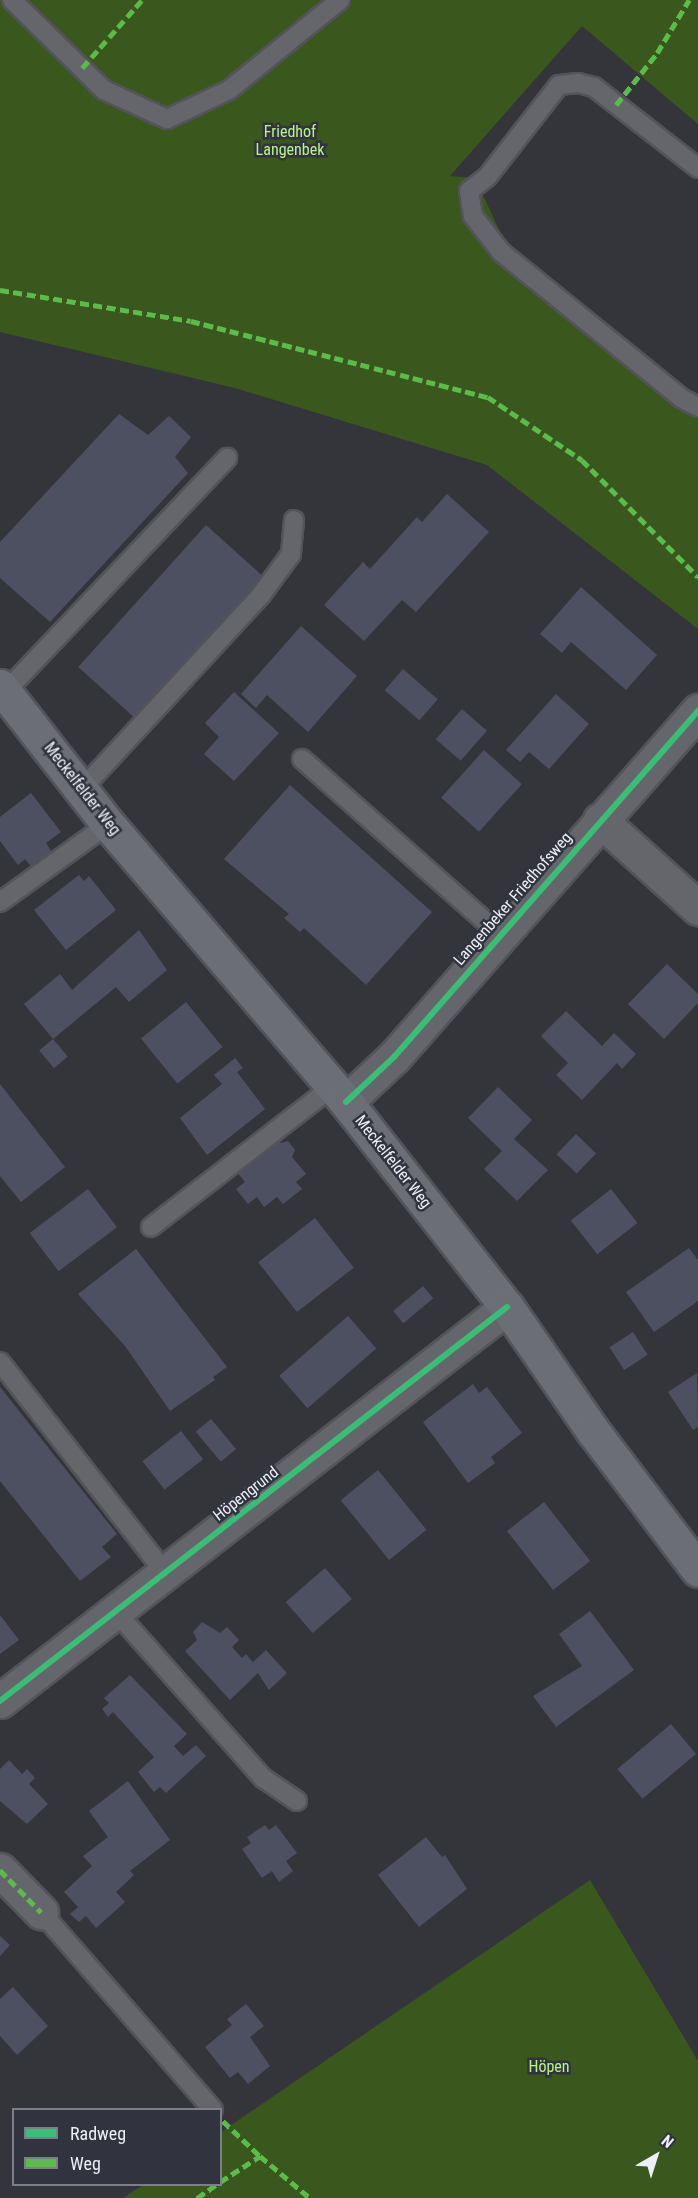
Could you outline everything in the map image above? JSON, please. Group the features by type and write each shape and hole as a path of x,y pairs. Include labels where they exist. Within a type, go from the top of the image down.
{"main road":[{"name":"Meckelfelder Weg","path":"2,689 108,824 339,1094 507,1307 593,1431 698,1570"}],"street":[{"name":"Langenbeker Friedhofsweg","path":"339,1094 394,1057 698,711"},
{"path":"600,820 698,908"},
{"name":"Höpengrund","path":"0,1701 507,1307"},
{"path":"0,1870 41,1912"}],"lane":[{"path":"12,0 104,90 167,119 229,90 340,0"},
{"path":"698,168 594,87 578,83 559,85 487,177 469,191 473,216 501,252 681,398 698,407"},
{"path":"2,689 227,458"},
{"path":"82,789 261,595 291,554 294,520"},
{"path":"302,759 500,934"},
{"path":"0,902 108,824"},
{"path":"151,1227 339,1094"},
{"path":"0,1362 166,1574"},
{"path":"116,1612 262,1778 297,1801"},
{"path":"41,1912 212,2108"}],"green space":[{"name":"Friedhof Langenbek","path":"0,0 698,0 698,124 582,26 450,176 475,178 508,249 698,413 698,629 487,465 235,388 0,332"},
{"name":"Höpen","path":"590,1880 698,2061 698,2198 123,2198 141,2186 222,2186 222,2131"}],"building":[{"path":"119,414 148,435 169,416 191,437 175,457 188,473 50,622 0,578 0,542"},
{"path":"447,494 489,532 416,612 402,600 364,641 324,605 363,562 370,569 417,517 422,522"},
{"path":"206,525 266,579 138,721 78,667"},
{"path":"581,587 657,655 626,690 571,642 562,653 540,634"},
{"path":"301,626 357,676 308,732 267,695 256,708 241,694"},
{"path":"403,669 438,699 419,720 385,690"},
{"path":"234,692 279,733 234,781 204,754 219,737 205,723"},
{"path":"556,694 589,724 549,769 529,752 520,762 506,750"},
{"path":"462,709 487,731 461,761 436,739"},
{"path":"484,750 522,784 479,832 441,798"},
{"path":"290,785 432,912 366,985 304,928 300,932 284,918 289,914 224,859"},
{"path":"31,793 61,832 46,843 52,852 32,868 25,859 18,865 0,841 0,817"},
{"path":"79,875 84,881 89,876 116,910 66,950 34,910"},
{"path":"139,930 167,970 129,1002 116,987 53,1039 24,1004 60,974 72,990"},
{"path":"667,964 698,994 698,1003 664,1039 628,1004"},
{"path":"186,1002 223,1047 177,1084 141,1039"},
{"path":"566,1011 602,1046 614,1033 636,1054 622,1069 617,1063 582,1100 556,1075 568,1063 541,1036"},
{"path":"53,1039 68,1057 54,1068 39,1051"},
{"path":"235,1058 243,1068 237,1072 265,1109 207,1155 180,1118 222,1084 214,1075"},
{"path":"0,1084 65,1167 21,1202 0,1176"},
{"path":"498,1087 532,1120 514,1139 548,1170 517,1201 484,1169 502,1151 468,1118"},
{"path":"576,1134 596,1153 577,1174 557,1154"},
{"path":"278,1140 281,1143 288,1141 295,1150 292,1157 306,1174 296,1182 302,1189 283,1204 277,1197 264,1207 257,1197 248,1204 236,1189 245,1182 237,1172"},
{"path":"88,1189 117,1227 59,1271 30,1233"},
{"path":"611,1189 637,1223 597,1254 571,1220"},
{"path":"315,1218 354,1268 297,1312 258,1262"},
{"path":"689,1248 698,1260 698,1301 654,1332 626,1292"},
{"path":"136,1249 227,1367 213,1377 215,1380 170,1411 125,1346 78,1294"},
{"path":"423,1286 433,1298 403,1323 393,1311"},
{"path":"348,1316 376,1348 308,1408 279,1376"},
{"path":"633,1332 648,1355 624,1370 610,1347"},
{"path":"697,1373 698,1427 693,1430 668,1392"},
{"path":"473,1384 479,1393 487,1387 522,1433 491,1457 495,1463 468,1483 423,1422"},
{"path":"0,1387 117,1534 102,1547 111,1557 80,1581 0,1481"},
{"path":"211,1419 236,1449 221,1462 196,1432"},
{"path":"181,1431 203,1459 165,1490 142,1461"},
{"path":"378,1470 426,1530 389,1560 341,1500"},
{"path":"544,1502 590,1561 553,1590 507,1531"},
{"path":"325,1568 352,1599 313,1633 286,1602"},
{"path":"590,1611 634,1670 556,1727 533,1696 582,1666 559,1634"},
{"path":"0,1615 19,1640 0,1654"},
{"path":"202,1622 220,1633 227,1627 239,1640 232,1647 242,1658 246,1654 253,1662 266,1650 287,1673 269,1690 258,1673 230,1700 185,1651 197,1640 193,1632"},
{"path":"130,1675 187,1734 174,1746 183,1756 196,1745 206,1756 166,1793 160,1787 154,1792 138,1772 154,1757 113,1712 108,1717 102,1709 109,1703 104,1698"},
{"path":"671,1724 696,1754 642,1799 617,1769"},
{"path":"9,1760 22,1774 27,1769 35,1778 29,1784 48,1804 27,1824 0,1801 0,1769"},
{"path":"128,1781 170,1840 130,1871 134,1875 116,1892 125,1902 96,1928 86,1916 79,1922 70,1914 78,1907 64,1892 92,1866 83,1856 108,1837 89,1811"},
{"path":"265,1825 269,1830 276,1825 297,1853 286,1861 293,1871 279,1882 272,1871 262,1878 242,1849 251,1843 247,1837"},
{"path":"426,1837 442,1857 445,1855 467,1889 419,1927 378,1875"},
{"path":"0,1936 10,1945 0,1956"},
{"path":"13,1987 48,2026 17,2055 0,2036 0,1999"},
{"path":"246,2004 264,2026 250,2037 270,2066 248,2084 238,2072 230,2078 205,2047 232,2025 227,2019"}],"marked path":[{"path":"82,68 142,0"},
{"path":"616,105 657,53 689,0"},
{"path":"0,290 191,321 488,397 582,460 698,577"},
{"path":"0,1870 41,1912"},
{"path":"223,2121 260,2156"},
{"path":"222,2181 260,2156 310,2198"},
{"path":"197,2198 214,2186"}],"cycle path":[{"path":"346,1102 394,1057 698,711"},
{"path":"0,1701 507,1307"}]}
